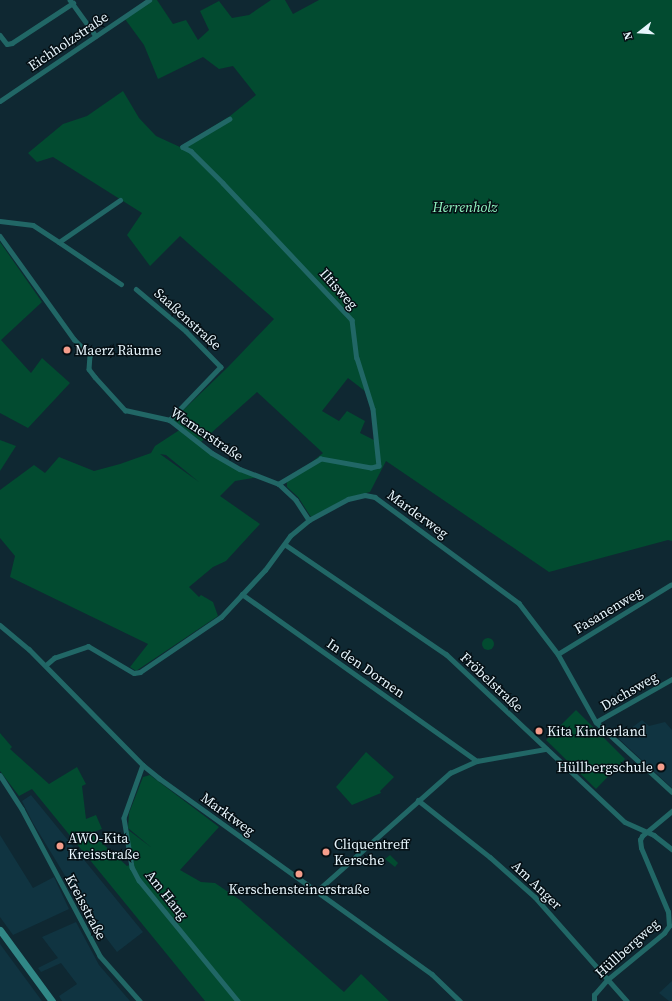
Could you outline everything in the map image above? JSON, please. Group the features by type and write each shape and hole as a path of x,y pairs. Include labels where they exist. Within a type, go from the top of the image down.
{"street":[{"name":"Eichholzstraße","path":"0,101 149,0"},
{"path":"0,35 7,44 12,43 71,1 96,36"},
{"name":"Iltisweg","path":"230,119 183,148 191,151 218,178 352,320 357,358 373,408 379,466 371,468 321,459 279,484"},
{"path":"59,242 120,200"},
{"path":"0,221 33,225 121,284"},
{"name":"Wemerstraße","path":"0,236 74,339 90,354 86,369 125,410 170,420 212,453 240,470 279,484 296,500 308,520"},
{"name":"Saaßenstraße","path":"136,289 186,331 221,367 220,370 170,420"},
{"name":"Marderweg","path":"46,665 54,658 88,646 134,673 140,672 221,617 286,545 290,536 308,520 348,499 365,495 375,497 519,603 558,654 596,722 672,792"},
{"name":"Fröbelstraße","path":"286,545 446,654 625,822 646,832 672,849"},
{"name":"Fasanenweg","path":"558,654 670,585"},
{"name":"In den Dornen","path":"242,594 477,761"},
{"name":"Marktweg","path":"0,624 46,665 143,765 442,982 460,1001"},
{"name":"Dachsweg","path":"596,722 672,679"},
{"path":"316,891 450,773 477,761 546,748"},
{"name":"Am Hang","path":"143,765 124,818 132,867 139,880 238,1001"},
{"name":"Kreisstraße","path":"0,775 22,809 100,956 140,1001"},
{"name":"Am Anger","path":"418,800 490,857 535,898 560,923 607,980 628,1001"},
{"path":"646,832 672,811"},
{"name":"Hüllbergweg","path":"594,1001 594,995 607,980 664,933 669,926 668,912 641,848 641,838 646,832"},
{"path":"0,930 52,1001"}],"shaded area":[{"name":"Hüllbergschule","path":"642,720 649,726 665,722 672,730 672,788 618,738"},
{"path":"31,795 143,932 117,952 75,897 75,892 33,823 22,801"},
{"path":"0,835 33,888 54,877 69,909 13,935 0,917"},
{"path":"76,922 99,965 130,1001 62,1001 59,996 77,984 61,963 41,972 38,968 58,958 42,937"},
{"path":"0,944 42,1001 0,1001"},
{"path":"672,981 672,1001 669,1001 659,993"}],"green space":[{"name":"Herrenholz","path":"153,0 157,0 173,24 186,20 198,40 209,30 200,11 219,1 232,18 249,15 271,0 285,0 293,14 319,0 672,0 672,541 668,540 549,572 386,461 370,492 347,498 311,517 298,497 287,487 287,482 323,453 257,392 201,442 173,420 228,367 274,319 180,236 150,266 127,235 142,213 53,157 37,162 28,153 63,124 87,116 123,91 139,118 156,136 180,147 230,116 256,95 233,66 219,69 203,57 158,79 144,45 125,19","holes":["348,378 370,395 378,442 360,433 365,421 347,411 339,421 322,411"]},
{"path":"0,242 42,302 1,340 31,373 42,358 70,383 28,428 0,413"},
{"path":"181,429 212,454 241,472 259,477 235,481 220,496 260,524 226,561 213,567 189,587 199,597 201,595 213,602 218,616 136,671 130,667 148,644 10,577 15,556 0,538 0,490 34,465 45,473 59,457 94,471 151,453 155,446","holes":["160,454 166,455 199,482"]},
{"path":"0,440 16,446 0,471"},
{"path":"488,638 492,640 494,644 492,648 488,650 484,648 482,644 484,640"},
{"path":"576,710 625,759 596,789 546,740"},
{"path":"0,733 12,747 10,749 49,784 77,767 86,784 82,786 86,819 96,815 102,829 91,833 127,866 134,863 127,829 152,848 128,828 129,813 143,777 150,775 219,827 180,870 201,882 215,883 240,900 344,992 361,974 389,1001 205,1001 32,789 19,796 0,771"},
{"path":"366,752 394,777 380,791 381,793 352,805 336,787"},
{"path":"390,855 398,863 395,867 385,859"}],"place":[{"name":"Maerz Räume","path":"67,350"},
{"name":"Kita Kinderland","path":"539,731"},
{"name":"Hüllbergschule","path":"661,767"},
{"name":"AWO-Kita Kreisstraße","path":"60,846"},
{"name":"Cliquentreff Kersche","path":"326,852"},
{"name":"Kerschensteinerstraße","path":"299,874"}]}
